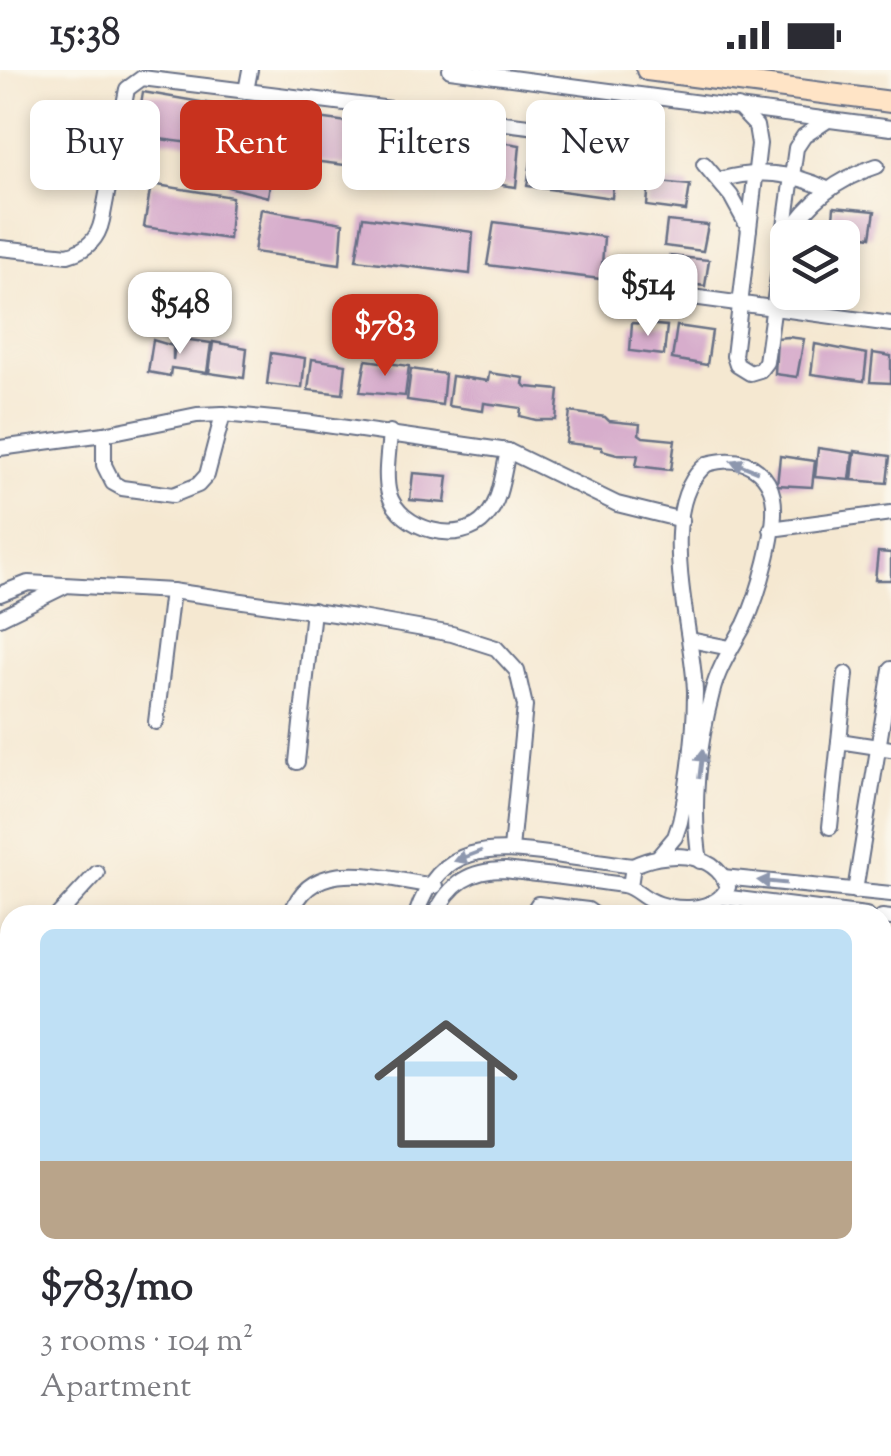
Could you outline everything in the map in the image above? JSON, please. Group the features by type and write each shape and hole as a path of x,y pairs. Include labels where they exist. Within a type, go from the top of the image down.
{"main road":[{"path":"647,70 891,102"}],"street":[{"path":"246,91 250,70"},
{"path":"450,70 891,128"},
{"path":"0,248 68,255 94,239 102,220 127,89 142,78 526,126"},
{"path":"738,107 752,118 759,135 734,361 740,369 750,373 760,370 766,362 774,310"},
{"path":"786,220 796,148 804,136 828,120"},
{"path":"704,164 719,180 749,230"},
{"path":"797,220 827,189 877,166"},
{"path":"719,180 756,172 792,175 827,189"},
{"path":"633,289 770,308"},
{"path":"789,310 891,324"},
{"path":"104,434 104,465 113,482 122,488 174,495 198,485 207,475 223,414"},
{"path":"0,448 223,414 390,432 508,451 617,504 682,520"},
{"path":"390,432 387,477 394,505 418,526 433,531 465,530 480,524 495,505 508,451"},
{"path":"659,856 675,836 684,806 695,712 690,640 679,582 686,489 707,464 734,460 760,473 774,499 755,599 713,688 707,714 696,824 700,860"},
{"path":"771,529 891,513"},
{"path":"0,594 28,584 172,591 313,610 481,641 508,658 517,672 524,706 511,849"},
{"path":"0,618 64,587"},
{"path":"156,722 172,591"},
{"path":"297,762 313,610"},
{"path":"690,640 730,648"},
{"path":"855,891 885,747 891,669"},
{"path":"830,827 846,674"},
{"path":"839,741 885,747"},
{"path":"420,905 429,886 455,859 472,851 511,849 633,866 659,856 687,856 700,860 723,877 728,887 722,897"},
{"path":"630,886 633,866"},
{"path":"441,905 450,888 466,876 484,870 630,886 665,905"},
{"path":"67,905 97,873"},
{"path":"295,905 310,885 338,874 450,888"},
{"path":"723,877 891,894"},
{"path":"564,905 568,878"},
{"path":"702,905 722,897 786,905"}],"building":[{"path":"143,92 189,100 180,100 180,142 160,139 160,100 142,100"},
{"path":"322,118 342,121 342,165 322,162"},
{"path":"506,143 520,145 516,187 506,186"},
{"path":"665,183 690,185 686,211 647,206 648,190 665,190"},
{"path":"160,185 232,197 229,239 144,227 150,190 160,190"},
{"path":"240,190 269,190 268,197"},
{"path":"555,190 613,190 612,198"},
{"path":"834,207 875,211 871,237 860,235 860,220 833,220"},
{"path":"261,209 343,223 340,264 254,252"},
{"path":"363,217 473,232 470,274 356,260"},
{"path":"667,221 708,225 703,251 664,246"},
{"path":"494,222 604,237 601,279 487,265"},
{"path":"669,256 709,260 705,286 666,281"},
{"path":"632,323 667,326 664,355 630,351"},
{"path":"677,326 712,331 707,365 672,359"},
{"path":"176,338 211,343 207,373 171,368 170,376 148,372 153,340 173,346 173,360"},
{"path":"777,338 804,339 797,377 775,374"},
{"path":"213,342 247,348 244,378 209,373"},
{"path":"815,344 867,354 864,381 811,374"},
{"path":"271,353 305,358 302,388 267,384"},
{"path":"873,353 891,356 891,383 870,382"},
{"path":"312,359 346,364 343,394 308,390"},
{"path":"366,360 409,366 405,396 360,392"},
{"path":"411,369 445,374 442,405 407,400"},
{"path":"489,373 524,378 527,387 559,390 556,420 536,420 520,416 521,408 484,403 483,411 448,406 452,376 488,381"},
{"path":"570,412 640,424 639,434 643,437 675,440 671,470 636,466 638,455 566,443"},
{"path":"818,448 853,453 850,480 815,477"},
{"path":"855,451 890,456 887,483 852,480"},
{"path":"780,456 815,461 812,487 777,485"},
{"path":"413,473 448,476 445,503 410,500"},
{"path":"878,552 891,553 891,580 875,580"}]}
